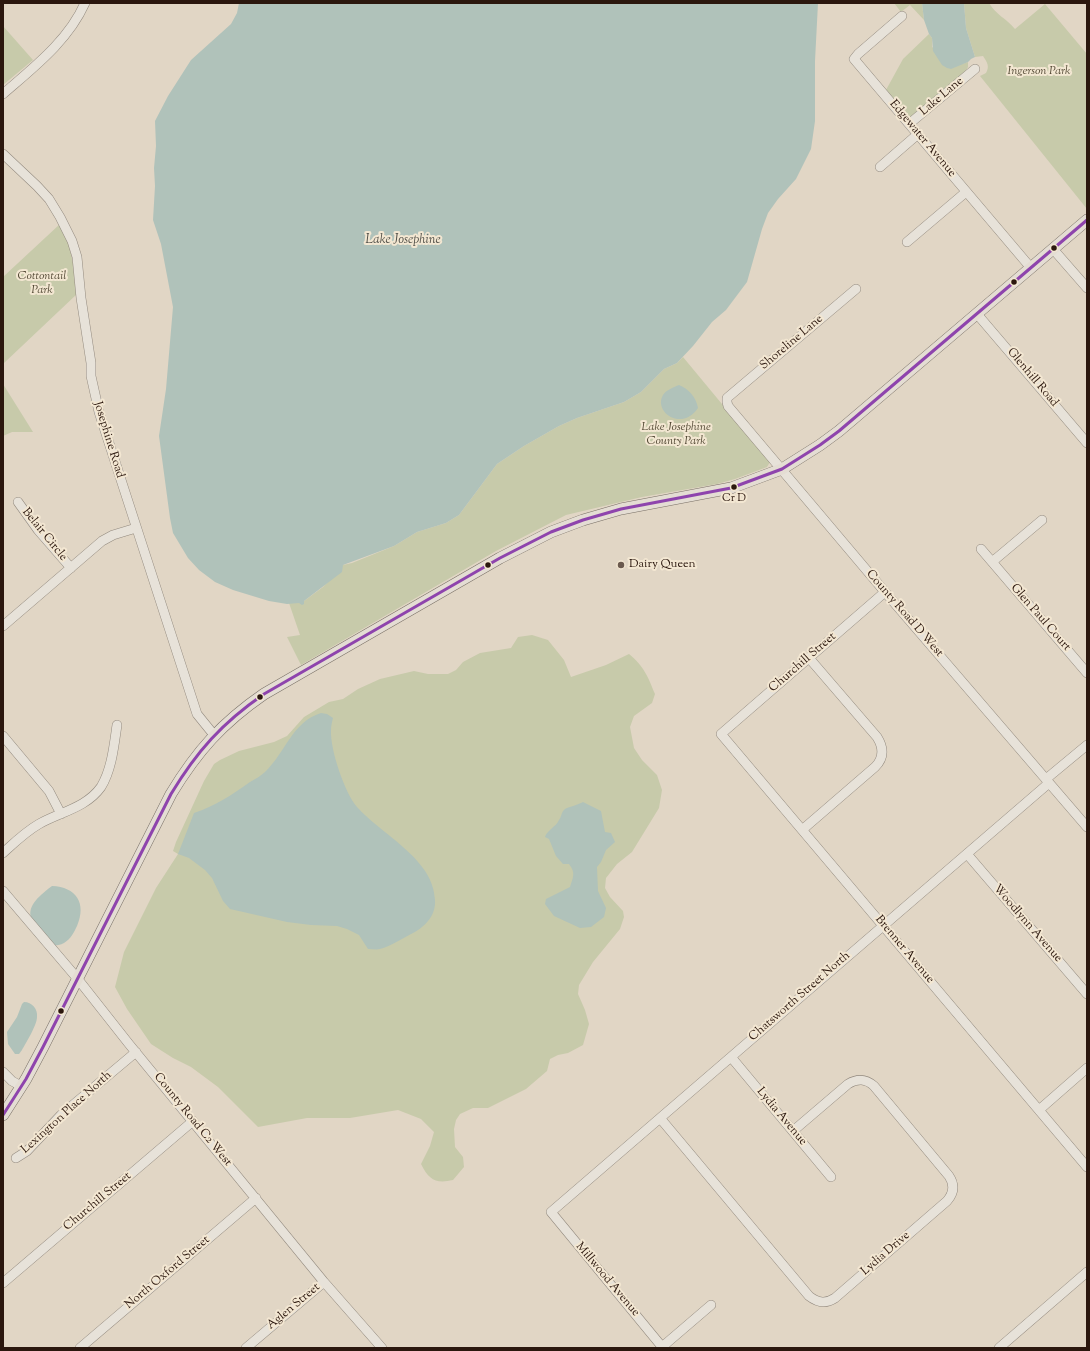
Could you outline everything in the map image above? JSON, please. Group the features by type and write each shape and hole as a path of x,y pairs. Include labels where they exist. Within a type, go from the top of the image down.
{"main road":[{"path":"3,1115 43,1047 171,794 192,761 214,735 233,717 264,694 539,537 572,524 607,513 644,504 724,490 782,469 803,457 833,436 1087,220"}],"street":[{"path":"3,94 59,43 74,24 86,3"},
{"name":"Edgewater Avenue","path":"902,16 854,59 1031,268"},
{"name":"Lake Lane","path":"910,124 975,69"},
{"path":"880,167 918,134"},
{"name":"Josephine Road","path":"3,154 49,199 60,216 72,241 76,257 91,363 91,376 95,396 136,528 197,714 214,735"},
{"path":"906,242 966,192"},
{"path":"1053,249 1087,288"},
{"name":"Shoreline Lane","path":"727,398 856,289"},
{"name":"Glenhill Road","path":"977,314 1087,443"},
{"name":"County Road D West","path":"727,398 728,406 885,592 1087,827"},
{"name":"Belair Circle","path":"18,502 38,530 71,568"},
{"path":"992,562 1042,520"},
{"path":"3,626 102,541 113,535 136,528"},
{"name":"Glen Paul Court","path":"981,549 1087,673"},
{"name":"Churchill Street","path":"720,734 885,592"},
{"path":"802,830 875,767 881,759 882,753 880,742 877,737 809,658"},
{"path":"3,853 28,831 39,824 75,809 88,801 101,786 110,765 117,725"},
{"name":"Brenner Avenue","path":"720,734 1087,1166"},
{"path":"3,736 49,791 61,814"},
{"name":"Chatsworth Street North","path":"551,1212 967,854 1087,745"},
{"name":"Woodlynn Avenue","path":"967,854 1087,994"},
{"name":"County Road C2 West","path":"3,891 77,978 324,1282 382,1348"},
{"name":"Lexington Place North","path":"16,1158 26,1151 61,1115 136,1052"},
{"name":"Lydia Avenue","path":"731,1057 831,1177"},
{"path":"1039,1110 1087,1068"},
{"path":"3,1072 12,1081 21,1086"},
{"name":"Lydia Drive","path":"660,1118 809,1296 814,1300 825,1302 835,1298 949,1200 953,1191 953,1186 949,1176 874,1086 868,1081 858,1080 848,1084 793,1131"},
{"name":"Churchill Street","path":"3,1283 193,1121"},
{"name":"North Oxford Street","path":"80,1348 256,1198"},
{"name":"Millwood Avenue","path":"551,1212 662,1347"},
{"path":"999,1348 1087,1272"},
{"name":"Aglen Street","path":"246,1348 324,1282"},
{"path":"662,1347 711,1305"}],"green space":[{"path":"894,3 922,3 924,20 910,5 901,12"},
{"name":"Ingerson Park","path":"964,3 989,3 995,11 1015,29 1045,4 1087,54 1087,209 980,76 986,73 988,64 983,56 975,57 966,28"},
{"path":"3,26 33,60 3,85"},
{"path":"929,34 932,38 932,47 962,64 968,62 968,67 965,72 910,119 886,90 903,59"},
{"name":"Cottontail Park","path":"60,224 68,239 77,294 3,364 3,277"},
{"name":"Lake Josephine County Park","path":"683,357 770,462 767,467 717,484 642,497 566,515 496,551 301,665 287,637 300,635 289,603 299,603 304,601 323,587 343,565 352,563 394,546 417,532 446,523 459,515 497,464 524,446 559,426 577,418 624,402 641,392 664,369 677,363"},
{"path":"3,384 33,432 12,432 3,436"},
{"path":"532,635 548,640 564,660 571,677 606,665 629,654 642,667 655,694 652,703 634,716 630,727 634,748 642,760 657,775 662,790 659,808 632,852 617,864 606,878 605,888 610,897 623,911 624,917 620,929 593,962 579,985 578,994 589,1024 583,1045 568,1053 558,1055 550,1059 547,1071 526,1089 488,1108 473,1108 460,1114 456,1120 454,1129 455,1147 463,1157 464,1167 453,1180 438,1181 434,1180 427,1174 421,1164 430,1146 434,1132 421,1119 398,1110 350,1118 307,1118 258,1127 218,1087 191,1067 151,1044 127,1009 115,987 124,952 156,888 178,854 173,851 176,842 204,781 214,764 220,760 239,751 274,742 287,736 304,717 329,702 343,699 358,689 380,679 414,671 428,674 448,674 456,670 463,662 480,653 511,648 518,637"}],"water":[{"name":"Lake Josephine","path":"239,3 818,3 815,61 815,121 811,149 796,179 768,213 747,282 726,310 712,322 677,363 664,369 641,392 624,402 577,418 559,426 524,446 497,464 459,515 446,523 417,532 394,546 343,565 342,572 304,601 304,604 302,605 299,603 287,604 269,601 233,590 215,582 199,570 188,558 173,533 159,436 166,389 173,307 161,244 153,220 156,146 155,121 168,96 191,60 231,24 237,13"},
{"path":"922,3 964,3 966,28 975,57 968,62 951,69 942,65 933,51 932,38 924,20"},
{"path":"679,385 692,394 696,400 698,408 691,415 677,419 665,413 662,408 661,401 666,392"},
{"path":"321,713 327,714 333,718 331,738 333,748 343,782 352,800 367,817 416,860 426,872 432,885 435,905 429,920 418,930 384,948 368,949 359,935 337,926 287,922 230,909 223,901 212,878 205,870 189,858 178,854 194,813 223,800 262,775 279,756 296,730 311,717"},
{"path":"583,802 601,811 605,832 611,833 615,842 606,850 597,867 598,891 606,908 604,917 591,927 580,928 554,916 545,904 546,899 570,887 573,870 569,864 563,864 556,856 549,839 545,837 558,822 566,808"},
{"path":"52,886 67,889 73,893 80,904 81,910 77,926 70,937 63,944 52,946 33,922 31,909 34,902"},
{"path":"24,1002 30,1003 35,1009 37,1020 22,1050 19,1054 15,1054 8,1044 7,1032 17,1017"}],"transit line":[{"path":"3,1115 26,1079 43,1047 171,794 201,751 235,716 264,694 500,558 551,532 583,520 621,509 731,488 782,469 839,431 1087,220"}],"place":[{"name":"Cr D","path":"734,487"},
{"name":"Dairy Queen","path":"621,565"}]}
